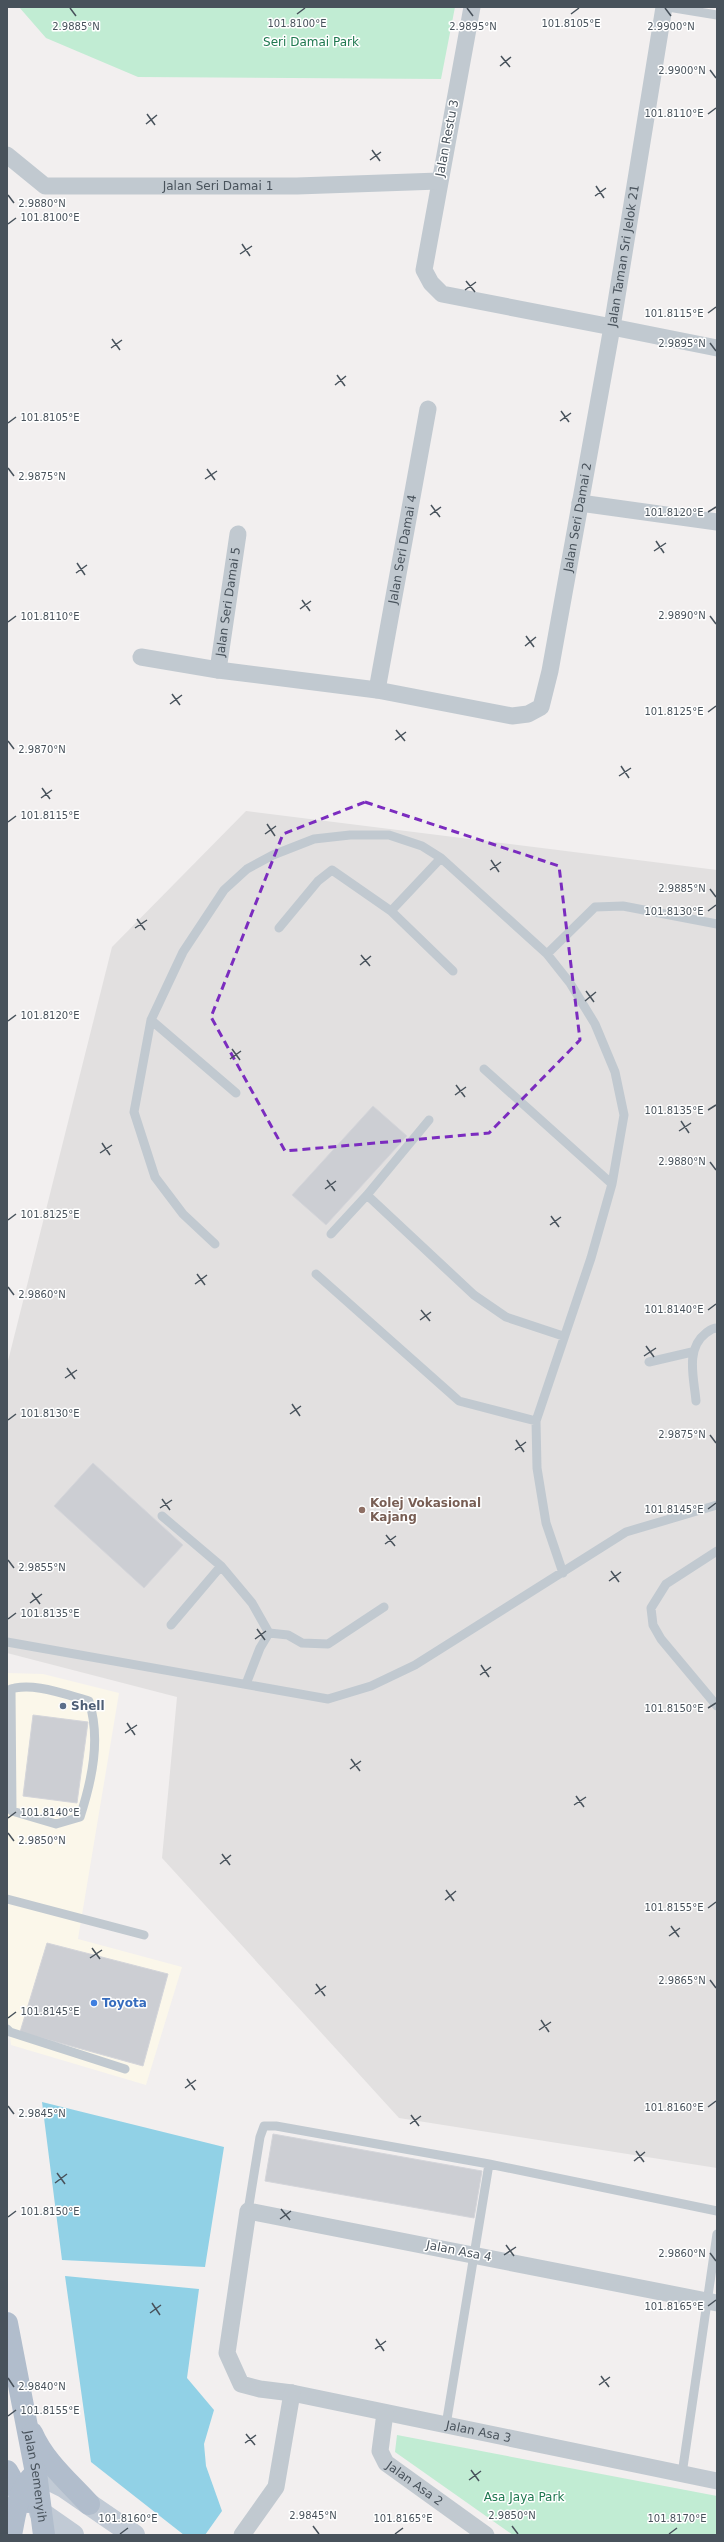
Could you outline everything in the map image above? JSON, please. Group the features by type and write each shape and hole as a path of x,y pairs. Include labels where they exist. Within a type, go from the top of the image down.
{"main road":[{"name":"Jalan Semenyih","path":"7,2323 23,2414 36,2473 44,2535"},
{"path":"23,2414 37,2444 89,2504"},
{"path":"7,2471 20,2494 40,2512"},
{"path":"10,2535 20,2494 26,2482 36,2473"},
{"path":"7,2520 10,2535"}],"street":[{"name":"Jalan Restu 3","path":"424,270 439,181 472,7"},
{"name":"Jalan Taman Sri Jelok 21","path":"424,270 431,283 442,294 612,327 664,7"},
{"name":"Jalan Seri Damai 1","path":"7,155 45,186 297,186 439,181"},
{"path":"612,327 717,348"},
{"name":"Jalan Seri Damai 2","path":"377,690 512,716 528,714 541,707 550,671 612,327"},
{"name":"Jalan Seri Damai 4","path":"377,690 428,409"},
{"path":"580,503 717,522"},
{"name":"Jalan Seri Damai 5","path":"218,670 238,534"},
{"path":"141,657 218,670 377,690"},
{"name":"Jalan Asa 4","path":"248,2211 474,2254 712,2302"},
{"name":"Jalan Asa 3","path":"248,2211 227,2354 240,2384 260,2389 292,2393 717,2481"},
{"path":"242,2535 276,2487 292,2393"},
{"name":"Jalan Asa 2","path":"385,2413 380,2451 386,2463 486,2535"},
{"path":"36,2473 64,2487 134,2535"},
{"path":"40,2512 73,2535"}],"lane":[{"path":"668,7 717,15"},
{"path":"215,1244 183,1214 155,1176 134,1112 151,1020 183,952 224,890 247,870 273,854 314,838 350,835 389,835 422,846 441,858 548,954 570,983 595,1024 615,1072 624,1115 612,1184 591,1258 563,1336 536,1421 537,1468 546,1523 563,1573"},
{"path":"390,911 441,858"},
{"path":"279,928 318,881 332,870 390,911 454,971"},
{"path":"548,954 595,907 623,906 717,924"},
{"path":"151,1020 236,1093"},
{"path":"484,1069 612,1184"},
{"path":"331,1234 367,1195 428,1120"},
{"path":"367,1195 474,1295 506,1317 563,1336"},
{"path":"316,1274 459,1401 536,1421"},
{"path":"696,1401 692,1352 699,1338 713,1328 717,1328"},
{"path":"649,1362 692,1352"},
{"path":"7,1642 328,1699 371,1686 415,1666 626,1532 717,1506"},
{"path":"162,1516 221,1566 252,1603 269,1633"},
{"path":"717,1552 666,1584 651,1608 653,1625 661,1639 717,1706"},
{"path":"171,1625 221,1566"},
{"path":"269,1633 288,1635 302,1644 328,1644 384,1607"},
{"path":"246,1684 260,1648 269,1633"},
{"path":"40,1688 89,1701 96,1721 90,1785 80,1817 56,1824 12,1812 9,1690 40,1688"},
{"path":"7,1899 144,1935"},
{"path":"7,2029 10,2032 125,2069"},
{"path":"248,2211 260,2136 264,2126 276,2126 489,2164 717,2210"},
{"path":"446,2425 489,2164"},
{"path":"682,2474 712,2302 717,2234"}],"highlighted area":[{"path":"365,802 559,866 580,1040 489,1133 285,1151 211,1017 283,834"}],"shaded area":[{"name":"Kolej Vokasional Kajang","path":"246,811 717,870 717,2168 399,2118 162,1858 177,1697 7,1653 7,1365 112,947"},
{"path":"7,1673 43,1674 119,1693 78,1939 182,1967 146,2085 11,2045 7,2013"}],"green space":[{"name":"Seri Damai Park","path":"19,7 455,7 441,79 138,77 46,38"},
{"name":"Asa Jaya Park","path":"397,2435 717,2496 717,2535 513,2535 395,2452"}],"water":[{"path":"42,2102 224,2147 205,2267 62,2260"},
{"path":"65,2276 199,2289 187,2378 214,2410 204,2444 206,2466 222,2511 205,2535 184,2535 91,2462"}],"building":[{"path":"373,1106 407,1136 326,1225 292,1195"},
{"path":"93,1463 183,1545 144,1588 54,1506"},
{"path":"33,1715 88,1722 77,1803 23,1796"},
{"name":"Toyota","path":"47,1943 168,1974 143,2066 20,2032"},
{"path":"273,2134 482,2171 474,2218 265,2181"}],"place":[{"name":"Kolej Vokasional Kajang","path":"362,1510"},
{"name":"Shell","path":"63,1706"},
{"name":"Toyota","path":"94,2003"}]}
